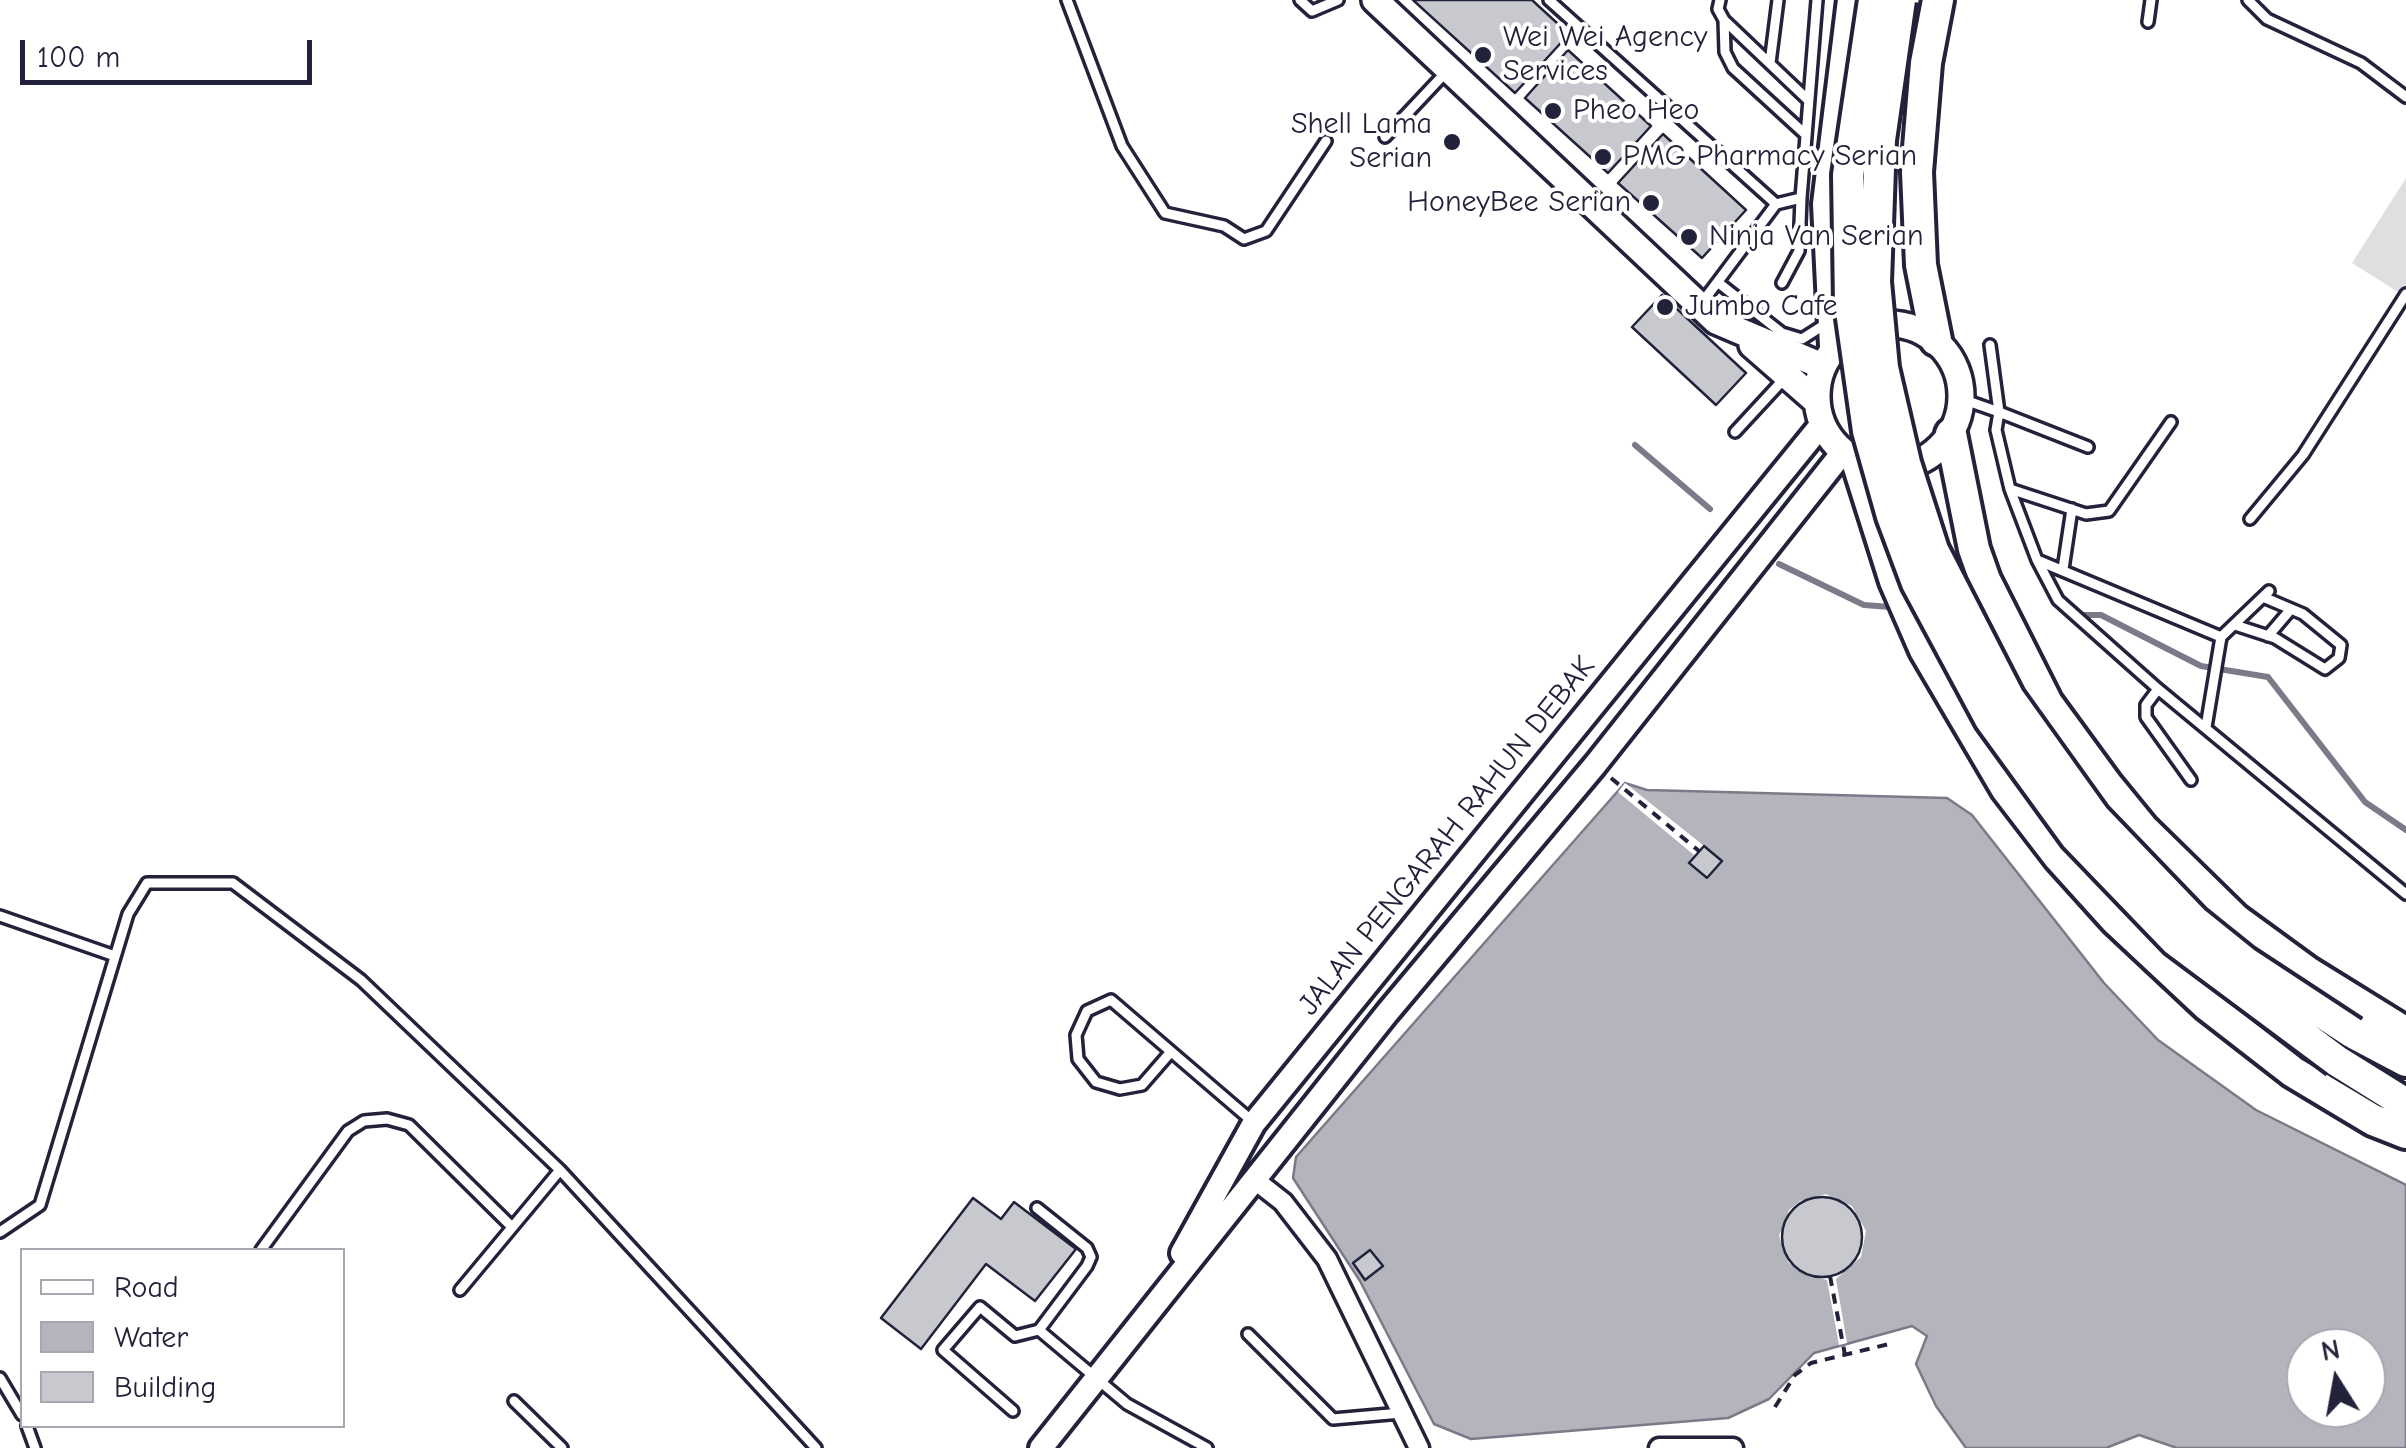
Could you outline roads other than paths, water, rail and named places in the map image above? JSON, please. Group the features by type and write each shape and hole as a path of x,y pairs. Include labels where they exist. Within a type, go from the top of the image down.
{"highway":[{"path":"1830,343 1828,204 1853,0"},
{"path":"1874,0 1848,175 1850,304 1868,432 1892,516 1917,583 1990,720 2075,836 2176,941 2337,1061 2406,1104"},
{"path":"1900,0 1880,140 1875,282 1883,368 1904,464 1933,550 2009,698 2095,818 2194,920 2245,962 2353,1033 2406,1061"},
{"path":"1936,340 1922,265 1917,172 1926,63 1938,0"},
{"path":"1951,434 1974,548 2001,614 2047,703 2107,786 2143,828 2235,918 2352,1002 2406,1034"},
{"path":"1850,456 1895,581 1925,650 2006,788 2059,857 2115,919 2208,1006 2293,1072 2372,1120 2406,1132"},
{"path":"1895,581 1902,554 1918,538 1939,534 1974,548"}],"main road":[{"path":"1375,0 1699,306 1740,334 1787,376 1850,456 1894,468 1916,463 1936,451 1951,434 1962,399 1960,377 1936,340 1919,329 1880,324 1830,343 1740,334"},
{"path":"1819,413 1830,343"}],"street":[{"name":"JALAN PENGARAH RAHUN DEBAK","path":"1151,1309 1254,1123 1819,413"},
{"name":"JALAN PENGARAH RAHUN DEBAK","path":"1042,1448 1387,1013 1810,497 1850,456"},
{"path":"2372,1120 2406,1144"},
{"path":"1255,1180 1284,1202 1327,1259 1364,1328 1419,1448"},
{"path":"1659,1448 1733,1448"}],"lane":[{"path":"1067,0 1122,146 1165,213 1224,226 1244,238 1266,231 1326,141"},
{"path":"1300,0 1312,11 1338,0"},
{"path":"1549,0 1776,204"},
{"path":"1720,0 1718,8 1724,20 1807,99"},
{"path":"1770,63 1778,0"},
{"path":"1782,283 1798,251 1817,0"},
{"path":"2148,22 2151,0"},
{"path":"2248,0 2267,20 2361,64 2406,97"},
{"path":"1724,20 1725,52 1733,68 1805,134"},
{"path":"1385,137 1448,69"},
{"path":"1699,306 1720,284 1776,204 1802,198"},
{"path":"1720,284 1771,328 1794,337 1811,336 1830,343"},
{"path":"2250,519 2303,455 2406,294"},
{"path":"1990,346 1999,412 1996,430 2010,490 2037,560 2058,600 2158,689 2406,894"},
{"path":"1735,432 1787,376"},
{"path":"1962,399 2088,447"},
{"path":"2010,490 2072,509 2100,514 2110,511 2171,422"},
{"path":"2063,569 2072,509"},
{"path":"2037,560 2221,637"},
{"path":"2206,726 2221,637 2266,594 2342,645 2339,658 2325,669 2268,636 2235,625"},
{"path":"2268,636 2291,609"},
{"path":"2158,689 2146,705 2146,717 2191,780"},
{"path":"0,1232 40,1205 128,914 147,883 233,883 361,980 560,1170 816,1448"},
{"path":"0,916 115,956"},
{"path":"1169,1054 1142,1085 1120,1089 1096,1082 1078,1059 1076,1035 1087,1011 1111,1000 1169,1054 1254,1123"},
{"path":"2352,1002 2406,1025"},
{"path":"262,1248 348,1130 364,1121 387,1119 408,1125 511,1226"},
{"path":"460,1290 560,1170"},
{"path":"1013,1410 945,1356 944,1344 980,1307 1015,1336 1039,1330 1091,1258 1086,1248 1037,1208"},
{"path":"1039,1330 1127,1404 1207,1448"},
{"path":"1248,1334 1333,1418 1401,1413"},
{"path":"0,1378 20,1413"},
{"path":"514,1401 562,1448"}],"water":[{"path":"1625,783 1647,790 1947,798 1972,815 2104,983 2158,1040 2256,1110 2406,1185 2406,1448 2177,1448 2139,1435 2106,1448 1966,1448 1936,1406 1916,1364 1927,1336 1912,1326 1814,1353 1769,1399 1728,1418 1471,1439 1434,1424 1360,1281 1293,1178 1296,1157"}],"waterway":[{"path":"1635,445 1710,509"},
{"path":"1779,564 1864,605 1890,607"},
{"path":"2083,615 2101,615 2201,666 2268,677 2365,802 2406,830"}],"place":[{"name":"Wei Wei Agency Services","path":"1483,55"},
{"name":"Pheo Heo","path":"1553,111"},
{"name":"Shell Lama Serian","path":"1452,142"},
{"name":"PMG Pharmacy Serian","path":"1603,157"},
{"name":"HoneyBee Serian","path":"1651,203"},
{"name":"Ninja Van Serian","path":"1689,237"},
{"name":"Jumbo Cafe","path":"1665,307"}]}
